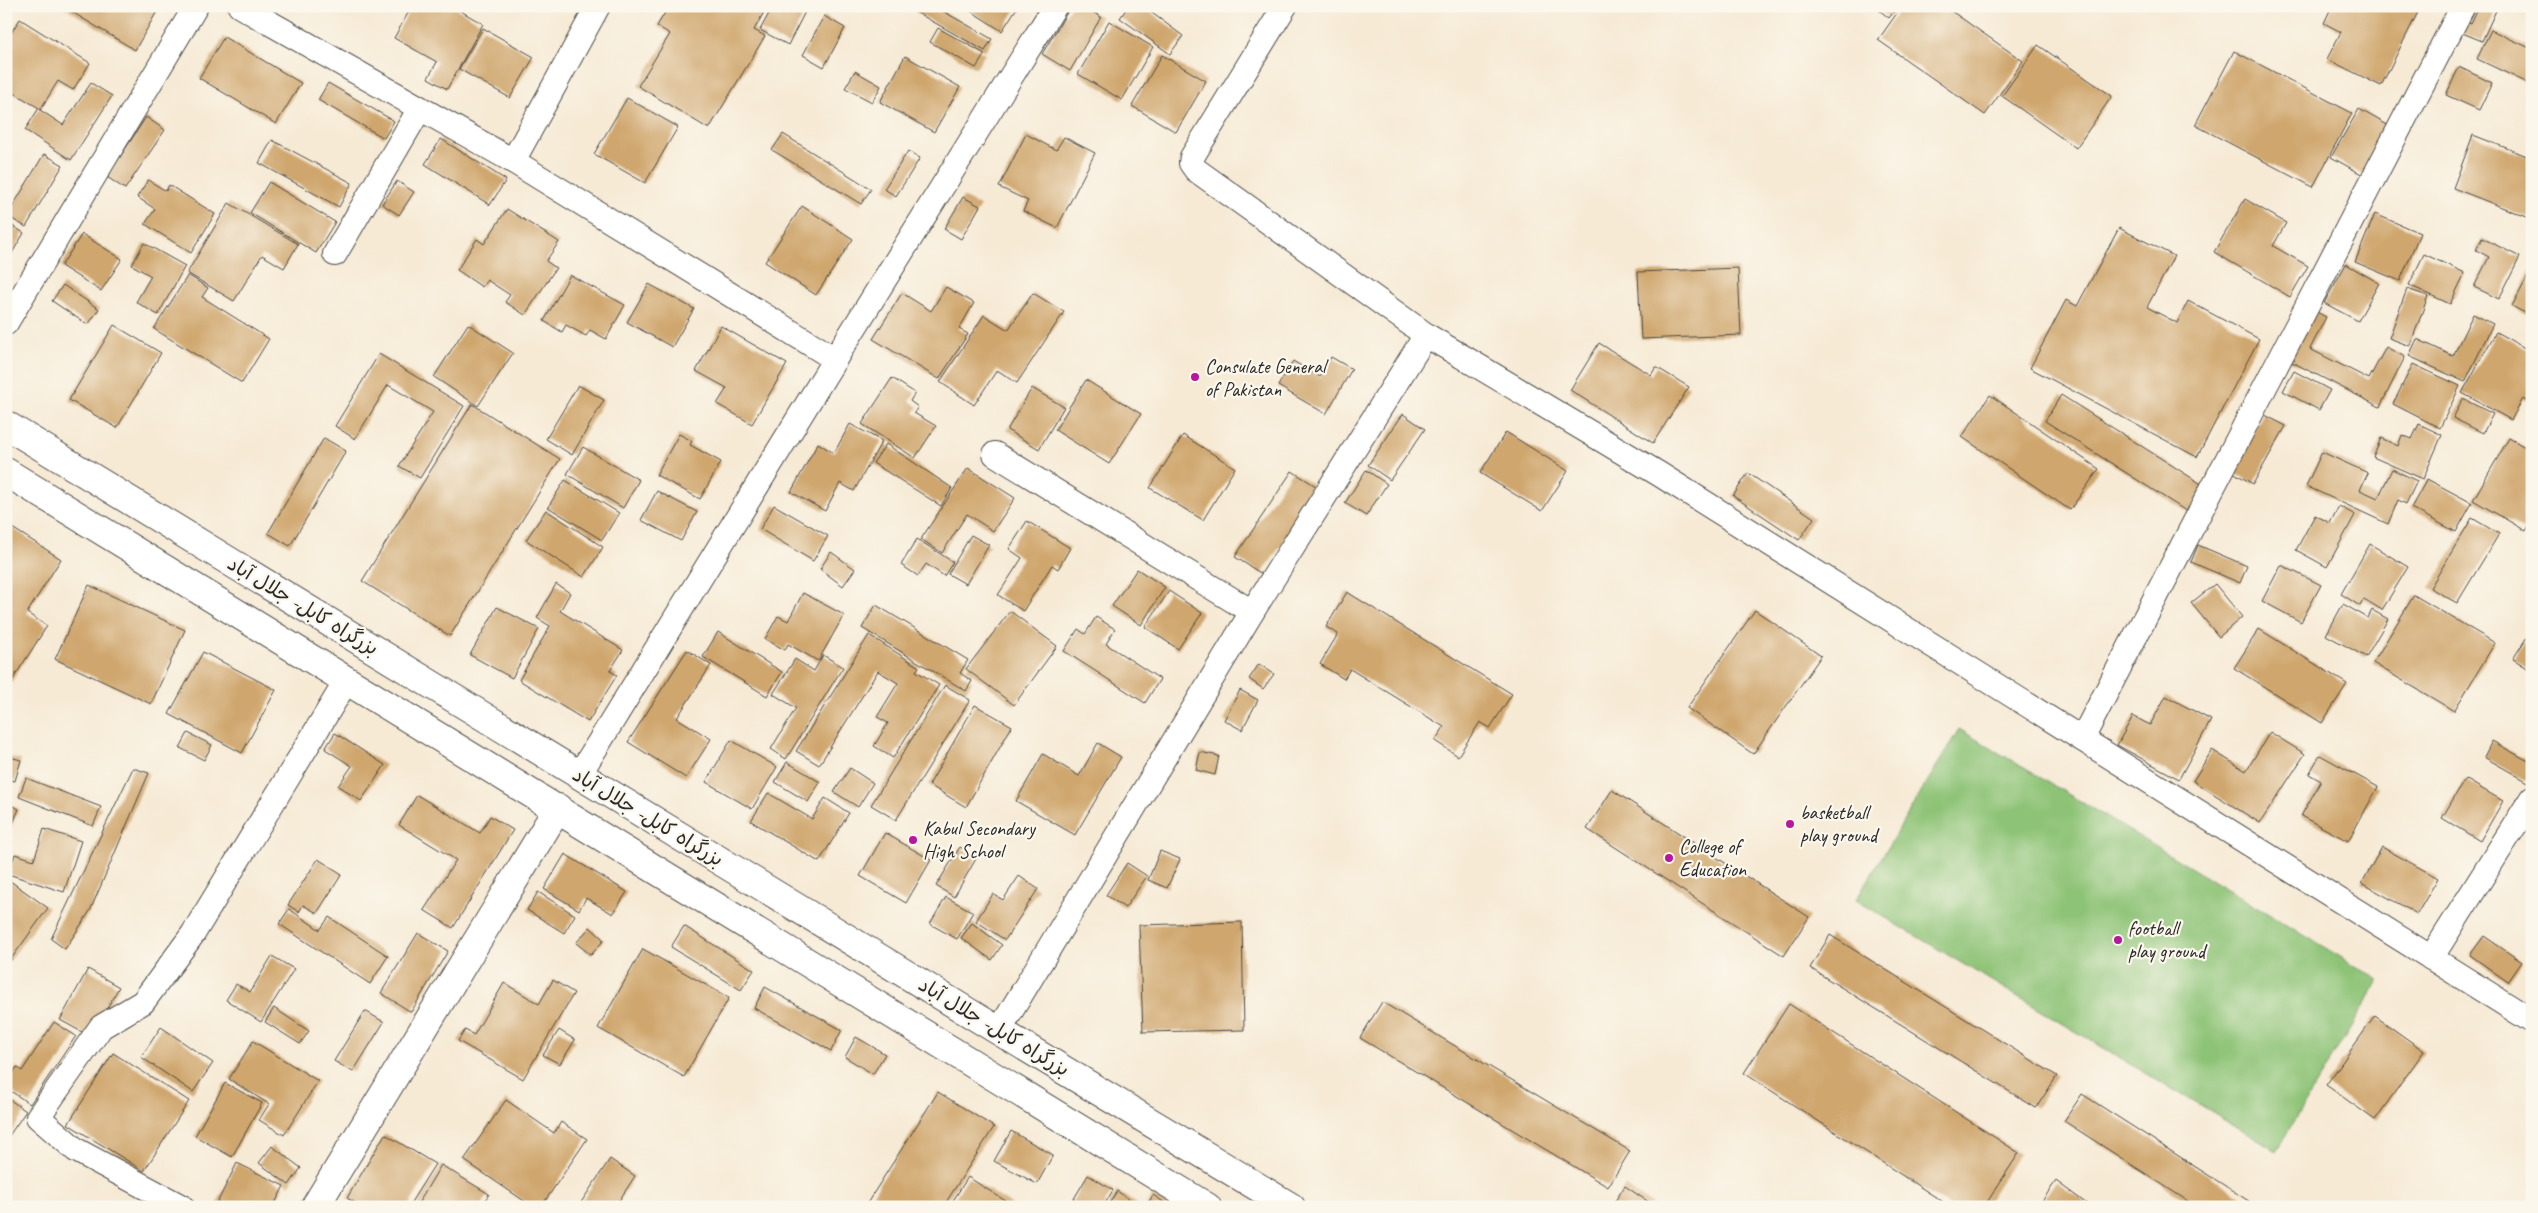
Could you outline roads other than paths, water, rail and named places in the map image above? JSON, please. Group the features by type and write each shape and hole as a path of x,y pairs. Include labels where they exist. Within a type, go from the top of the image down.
{"main road":[{"name":"بزرگراه کابل- جلال آباد","path":"6,424 579,775 1291,1207"},
{"name":"بزرگراه کابل- جلال آباد","path":"6,472 1208,1207"},
{"path":"315,1207 579,775"}],"street":[{"path":"6,323 196,6"},
{"path":"240,6 420,110 513,161 834,359"},
{"path":"513,161 598,6"},
{"path":"579,775 834,359 1055,6"},
{"path":"1285,6 1192,157 1191,163 1196,170 1426,335 1659,474 2532,1021"},
{"path":"2082,739 2463,6"},
{"path":"335,254 420,110"},
{"path":"1000,1031 1252,612 1426,335"},
{"path":"996,454 1252,612"},
{"path":"182,1207 76,1150 38,1117 101,1026 143,1002 194,934 347,680"},
{"path":"2431,958 2532,798"}],"place":[{"name":"Consulate General of Pakistan","path":"1195,377"},
{"name":"basketball play ground","path":"1790,824"},
{"name":"Kabul Secondary High School","path":"913,840"},
{"name":"College of Education","path":"1669,858"},
{"name":"football play ground","path":"2118,940"}]}
